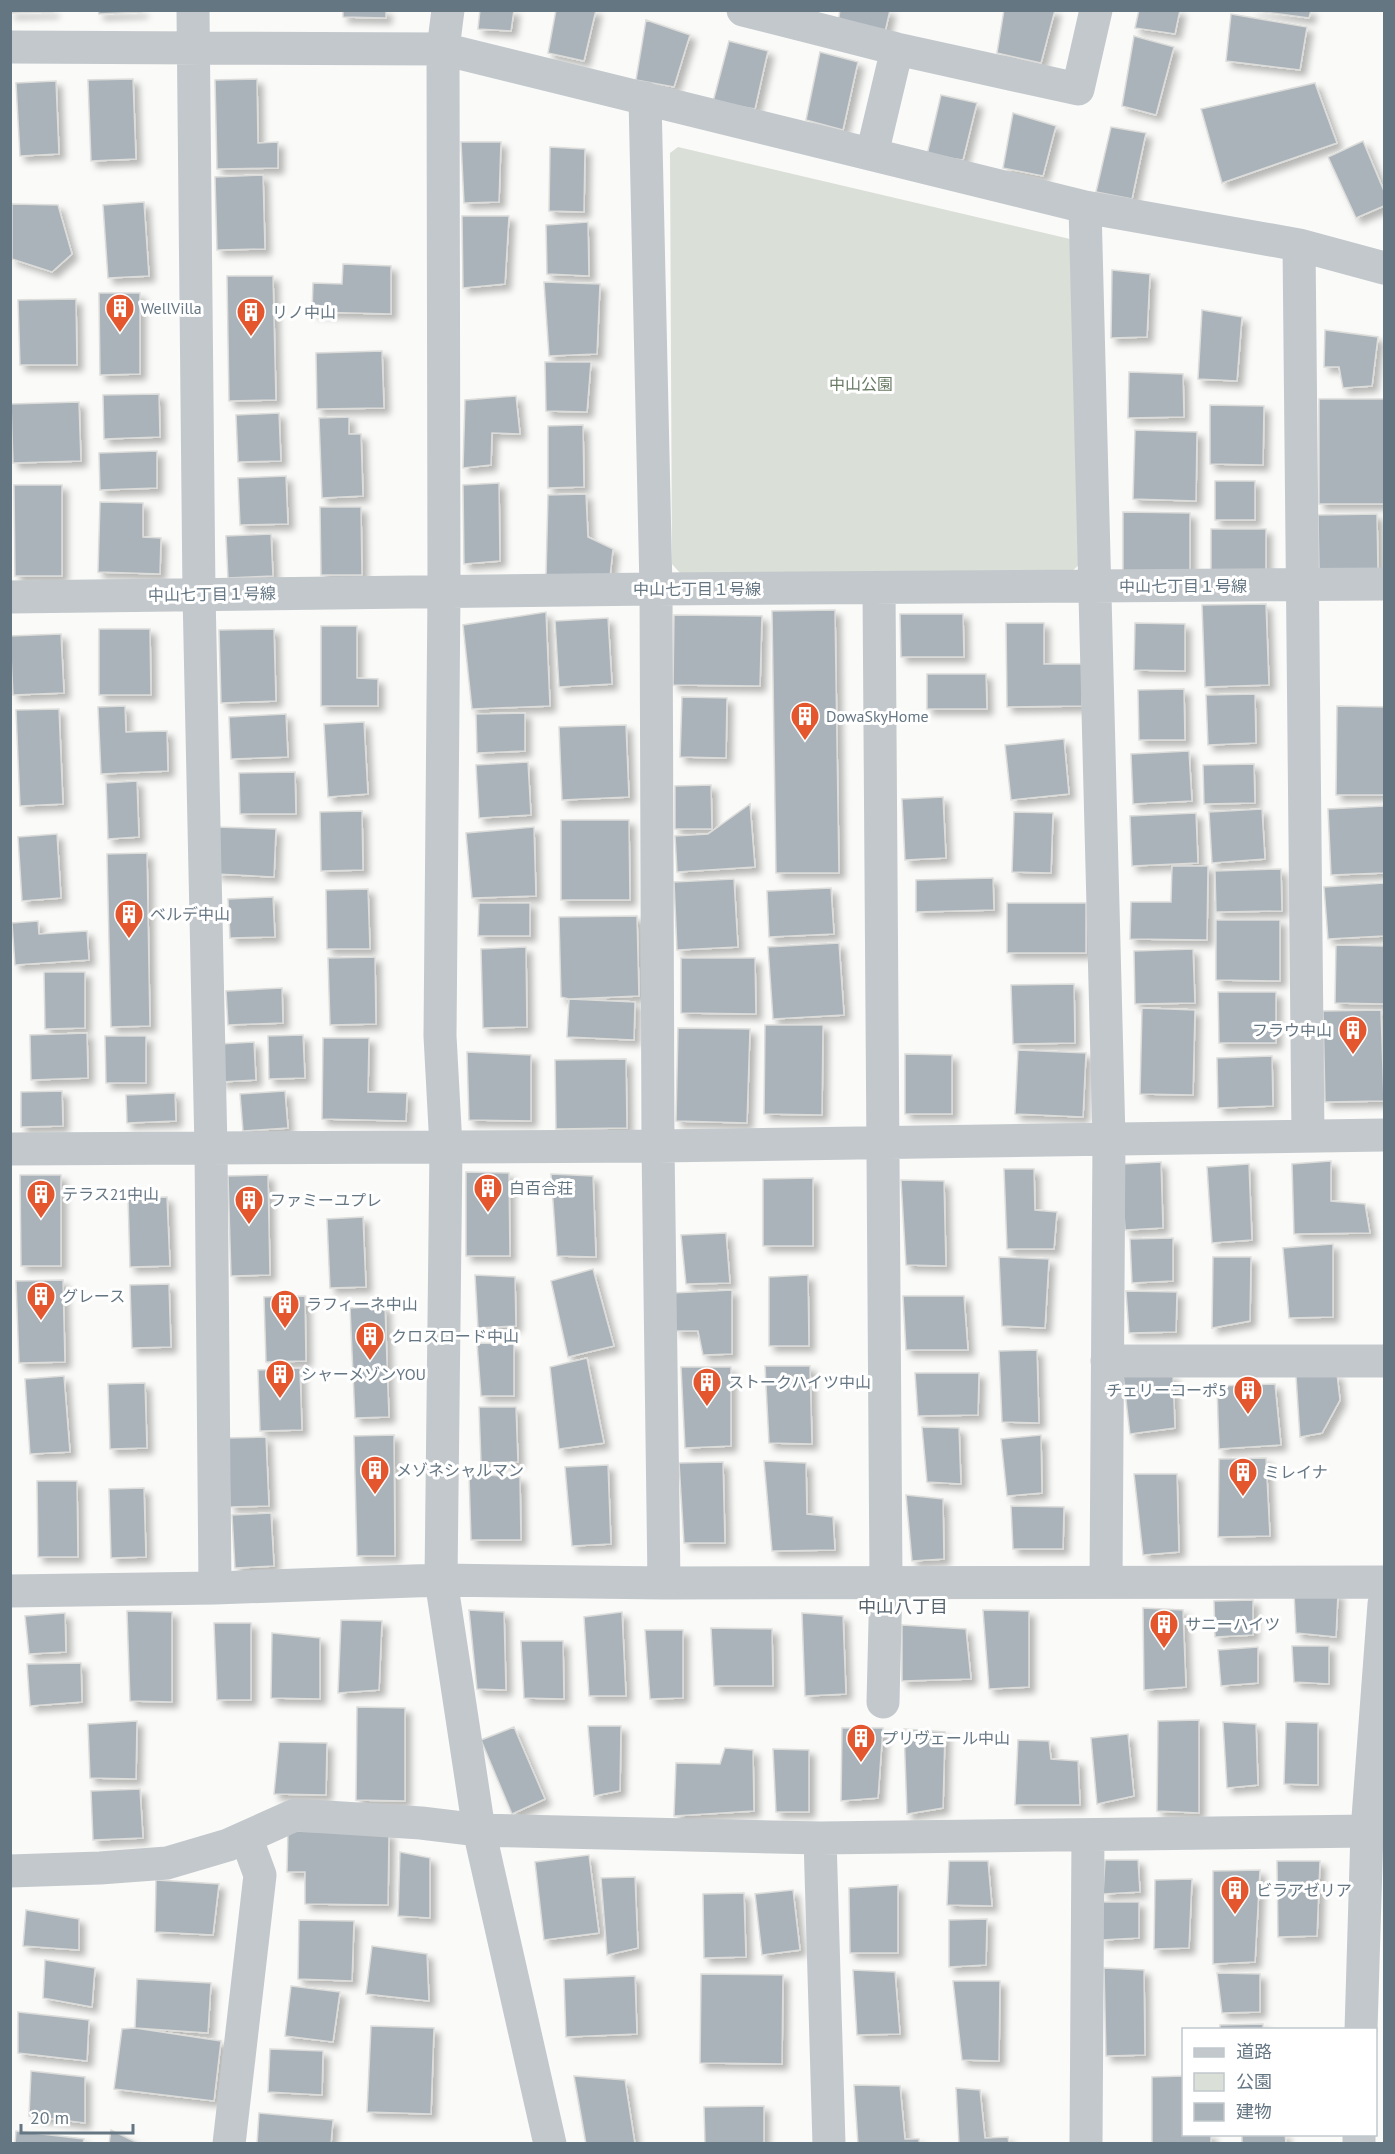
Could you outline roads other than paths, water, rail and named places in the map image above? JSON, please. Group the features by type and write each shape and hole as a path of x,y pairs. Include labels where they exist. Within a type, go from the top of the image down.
{"street":[{"path":"193,10 200,594 211,1149 214,1588"},
{"path":"448,10 443,49 444,592 440,1036 446,1147 441,1580 478,1830 550,2144"},
{"path":"743,10 897,49 1078,89 1096,10"},
{"path":"10,47 443,49 1085,207 1299,245 1384,268"},
{"path":"872,154 897,49"},
{"path":"645,98 656,589 658,1146 664,1582"},
{"path":"1085,207 1109,1139 1106,1582"},
{"path":"1299,245 1308,1136"},
{"name":"中山七丁目１号線","path":"10,597 656,589 1384,584"},
{"path":"879,588 886,1582 883,1702"},
{"path":"10,1149 658,1146 1384,1135"},
{"path":"1107,1361 1384,1361"},
{"path":"10,1591 214,1588 441,1580 1384,1582"},
{"path":"1361,2028 1367,1831 1384,1604"},
{"path":"10,1871 167,1863 228,1845 295,1815 421,1823 478,1830 820,1838 1367,1831"},
{"path":"1086,2144 1088,1835"},
{"path":"229,2144 260,1875 246,1837"},
{"path":"820,1838 829,2144"}],"place":[{"name":"WellVilla","path":"120,334"},
{"name":"リノ中山","path":"251,338"},
{"name":"DowaSkyHome","path":"805,742"},
{"name":"ベルデ中山","path":"129,940"},
{"name":"フラウ中山","path":"1353,1056"},
{"name":"白百合荘","path":"488,1214"},
{"name":"テラス21中山","path":"41,1220"},
{"name":"ファミーユプレ","path":"249,1226"},
{"name":"グレース","path":"41,1322"},
{"name":"ラフィーネ中山","path":"285,1330"},
{"name":"クロスロード中山","path":"370,1362"},
{"name":"シャーメゾンYOU","path":"280,1400"},
{"name":"ストークハイツ中山","path":"707,1408"},
{"name":"チェリーコーポ5","path":"1248,1416"},
{"name":"メゾネシャルマン","path":"375,1496"},
{"name":"ミレイナ","path":"1243,1498"},
{"name":"サニーハイツ","path":"1164,1650"},
{"name":"プリヴェール中山","path":"861,1764"},
{"name":"ビラアゼリア","path":"1235,1916"}],"district":[{"name":"中山八丁目","path":"903,1607"}],"park label":[{"name":"中山公園","path":"861,384"}]}
